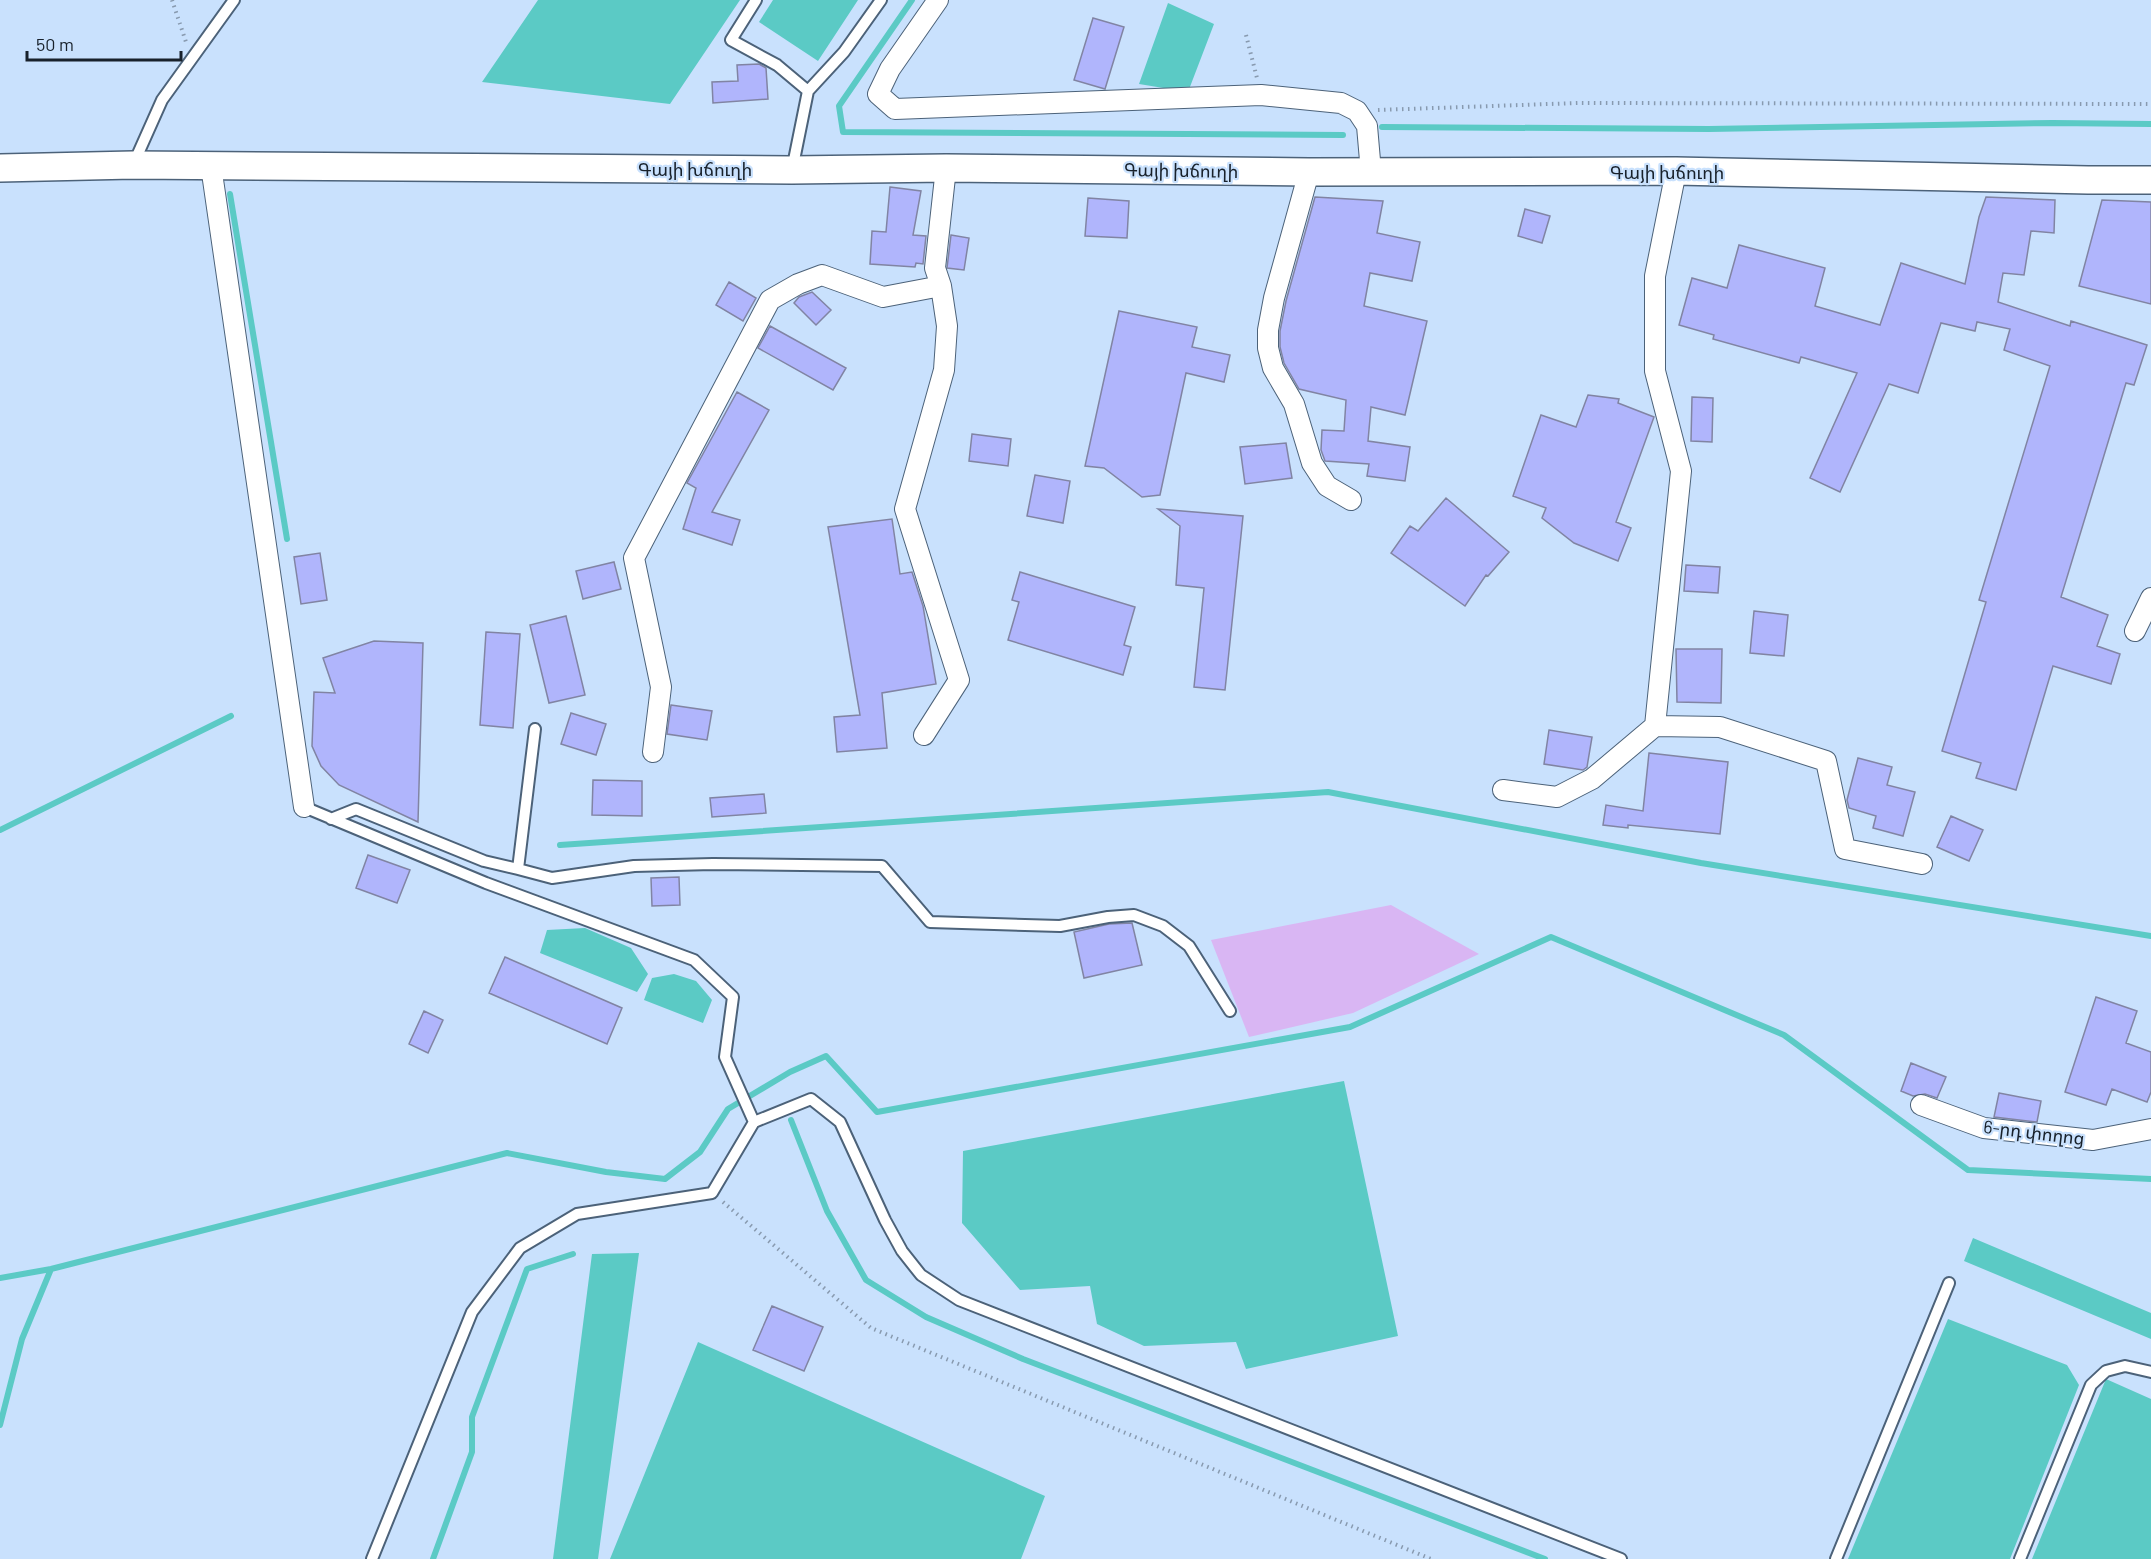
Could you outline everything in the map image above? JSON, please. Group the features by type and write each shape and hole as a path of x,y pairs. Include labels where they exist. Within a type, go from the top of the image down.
{"main road":[{"name":"Գայի խճուղի","path":"0,168 133,165 792,170 946,168 1308,172 1676,171 2151,180"}],"street":[{"path":"938,0 890,69 878,94 895,109 1262,95 1341,104 1358,111 1367,126 1371,172"},
{"path":"211,166 304,807"},
{"path":"924,735 959,680 905,509 944,370 947,326 941,286 935,268 946,168"},
{"path":"1655,726 1680,471 1655,371 1655,276 1676,171"},
{"path":"1308,172 1274,298 1268,330 1268,348 1273,368 1294,404 1312,463 1328,486 1351,500"},
{"path":"653,752 661,687 634,558 770,300 798,284 822,275 883,297 941,286"},
{"path":"2135,631 2151,598"},
{"path":"1503,790 1557,797 1592,779 1655,726 1720,727 1826,761 1845,849 1922,864"},
{"name":"6-րդ փողոց","path":"1920,1105 1984,1128 2082,1139 2093,1140 2151,1129"}],"lane":[{"path":"133,165 162,100 234,0"},
{"path":"756,0 731,40 777,65 808,91"},
{"path":"792,170 808,91 844,52 881,0"},
{"path":"518,868 536,729"},
{"path":"304,807 486,883 694,960 734,998 725,1057 752,1118"},
{"path":"331,819 356,809 484,861 552,878 634,866 713,864 882,866 930,922 1060,926 1108,917 1134,915 1163,926 1189,946 1230,1011"},
{"path":"372,1559 472,1312 520,1248 577,1214 712,1194 752,1118 811,1099 840,1122 885,1220 902,1251 921,1275 959,1300 1622,1559"},
{"path":"1836,1559 1949,1283"},
{"path":"2020,1559 2091,1385 2106,1371 2125,1366 2151,1372"}],"path":[{"path":"172,0 191,61"},
{"path":"1246,35 1262,95"},
{"path":"1358,111 1578,103 2151,104"},
{"path":"712,1194 871,1328 1431,1559"}],"shaded area":[{"path":"538,0 740,0 670,104 482,82"},
{"path":"773,0 858,0 818,61 759,22"},
{"path":"1168,3 1214,24 1188,92 1139,84"},
{"path":"1391,905 1479,954 1353,1013 1249,1037 1211,940"},
{"path":"585,928 631,948 648,974 637,992 540,953 547,930"},
{"path":"674,974 696,981 712,1000 703,1023 644,1000 652,978"},
{"path":"1344,1081 1398,1336 1246,1369 1236,1342 1144,1346 1097,1324 1090,1286 1020,1290 962,1223 963,1151"},
{"path":"1973,1238 2151,1313 2151,1339 1964,1261"},
{"path":"639,1253 598,1559 553,1559 592,1254"},
{"path":"1948,1319 2067,1365 2079,1385 2010,1559 1848,1559"},
{"path":"698,1342 1045,1496 1021,1559 610,1559"},
{"path":"2106,1379 2151,1399 2151,1559 2032,1559"}],"building":[{"path":"1093,18 1124,27 1105,89 1074,80"},
{"path":"759,64 766,68 768,99 713,103 712,82 738,81 737,65"},
{"path":"890,187 921,191 913,235 926,236 923,264 916,263 915,267 870,264 872,231 886,232"},
{"path":"1315,197 1383,201 1377,233 1420,242 1412,281 1370,273 1364,306 1427,321 1405,415 1371,407 1368,441 1410,447 1405,481 1367,476 1369,464 1325,461 1321,450 1322,430 1344,431 1346,400 1299,389 1284,363 1280,347 1280,331"},
{"path":"1986,197 2055,200 2054,233 2031,231 2024,275 2003,273 1998,302 2070,326 2071,321 2147,345 2134,385 2126,383 2061,597 2108,615 2097,646 2120,654 2111,684 2053,666 2016,790 1976,778 1981,763 1942,751 1986,602 1979,600 2050,366 2004,350 2010,329 1977,322 1975,331 1941,323 1918,393 1889,384 1840,492 1810,478 1857,373 1801,357 1799,363 1713,339 1714,335 1679,325 1692,278 1727,288 1739,245 1825,268 1815,306 1880,325 1901,263 1965,284 1979,217"},
{"path":"1088,198 1129,201 1127,238 1085,236"},
{"path":"2102,200 2151,202 2151,304 2079,286"},
{"path":"1525,209 1550,216 1542,243 1518,236"},
{"path":"951,235 969,238 964,270 947,268"},
{"path":"729,282 756,298 743,321 716,305"},
{"path":"812,292 831,310 816,325 794,303 799,297"},
{"path":"1119,311 1197,327 1192,347 1230,355 1224,382 1186,373 1160,495 1142,497 1104,468 1085,466"},
{"path":"770,326 846,368 833,390 758,348"},
{"path":"737,392 769,410 712,512 740,520 732,545 683,529 696,488 687,483"},
{"path":"1588,395 1619,399 1618,403 1654,417 1616,522 1631,528 1618,561 1574,543 1542,518 1546,508 1513,496 1541,415 1576,427"},
{"path":"1692,397 1713,398 1712,442 1691,441"},
{"path":"972,434 1011,439 1008,466 969,461"},
{"path":"1286,443 1292,478 1245,484 1240,447"},
{"path":"1035,475 1070,481 1063,523 1027,516"},
{"path":"1446,498 1509,552 1488,576 1486,575 1465,606 1391,553 1410,526 1418,531"},
{"path":"1158,509 1243,516 1225,690 1194,687 1204,588 1176,585 1180,526"},
{"path":"892,519 900,574 912,572 923,606 936,684 882,693 887,748 837,752 834,717 860,715 828,527"},
{"path":"320,553 327,600 301,604 294,557"},
{"path":"614,562 621,589 583,599 576,571"},
{"path":"1686,565 1720,567 1718,593 1684,591"},
{"path":"1020,572 1135,607 1124,645 1131,647 1123,675 1008,640 1019,602 1012,600"},
{"path":"1754,611 1788,615 1784,656 1750,653"},
{"path":"566,616 585,695 549,703 530,625"},
{"path":"486,632 520,634 513,728 480,725"},
{"path":"374,641 423,643 418,822 339,785 321,766 312,746 314,692 335,693 323,658"},
{"path":"1676,649 1722,649 1721,703 1677,702"},
{"path":"671,705 712,711 707,740 667,734"},
{"path":"571,713 606,724 596,755 561,744"},
{"path":"1549,730 1592,737 1587,767 1583,770 1544,764"},
{"path":"1649,753 1728,762 1720,834 1628,825 1628,828 1603,825 1606,805 1643,811"},
{"path":"1858,758 1892,767 1887,785 1915,792 1903,836 1873,828 1876,816 1849,808 1847,800"},
{"path":"593,780 642,781 642,816 592,815"},
{"path":"764,794 766,813 712,817 710,798"},
{"path":"1951,816 1983,830 1969,861 1937,847"},
{"path":"368,855 410,870 397,903 356,888"},
{"path":"679,877 680,905 652,906 651,878"},
{"path":"1132,923 1142,965 1084,978 1074,932 1109,924"},
{"path":"505,957 622,1008 607,1044 489,993"},
{"path":"2096,997 2137,1011 2126,1043 2151,1052 2151,1092 2147,1102 2112,1089 2106,1105 2065,1092"},
{"path":"424,1011 443,1020 428,1053 409,1044"},
{"path":"1911,1063 1946,1077 1937,1098 1925,1094 1913,1096 1901,1091"},
{"path":"1999,1093 2041,1101 2037,1122 1994,1117"},
{"path":"772,1306 823,1327 804,1371 753,1350"}],"waterway":[{"path":"912,0 839,106 843,132 1343,135"},
{"path":"1382,127 1709,129 2052,123 2151,124"},
{"path":"230,194 287,539"},
{"path":"0,830 231,716"},
{"path":"560,845 1328,792 1701,863 2151,936"},
{"path":"0,1278 51,1269 507,1153 606,1172 665,1179 700,1152 728,1109 790,1072 826,1056 877,1112 1350,1027 1551,937 1784,1035 1968,1170 2151,1179"},
{"path":"791,1120 827,1211 866,1280 926,1317 1023,1359 1545,1559"},
{"path":"433,1559 472,1452 472,1417 527,1269 573,1254"},
{"path":"0,1425 22,1339 51,1269"}]}
